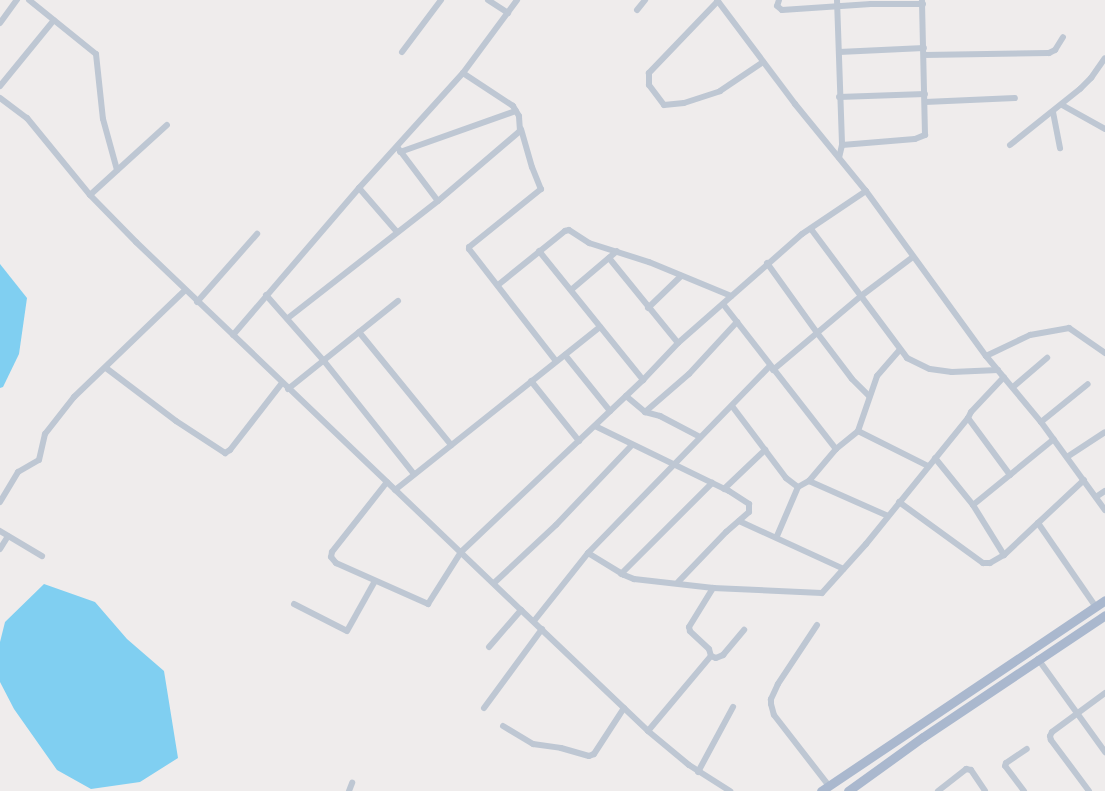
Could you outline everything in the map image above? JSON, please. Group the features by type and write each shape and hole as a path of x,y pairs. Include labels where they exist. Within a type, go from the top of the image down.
{"main road":[{"path":"825,788 1105,600"},
{"path":"848,791 1038,659 1105,615"}],"street":[{"path":"0,23 17,0"},
{"path":"29,0 92,50 98,58 103,118 117,170"},
{"path":"402,52 441,0"},
{"path":"488,0 508,13"},
{"path":"233,335 266,294 321,234 358,188 463,73 517,0"},
{"path":"637,10 645,0"},
{"path":"763,62 720,91 684,103 666,106 649,84 649,73 718,0 763,62 866,191 986,356 1041,422 1105,510"},
{"path":"779,0 777,6 782,10 837,3 922,2 925,133 922,137 842,145"},
{"path":"837,3 842,145 839,158"},
{"path":"0,86 54,20"},
{"path":"839,52 1049,53 1055,50 1063,37"},
{"path":"1010,145 1062,105 1091,78 1105,58"},
{"path":"463,73 508,102 516,111 521,121 521,129 532,167 541,189 468,248 556,361"},
{"path":"840,97 925,94"},
{"path":"0,98 27,118 90,195 197,302 648,731 698,772 730,791"},
{"path":"925,102 1015,98"},
{"path":"1062,105 1105,129"},
{"path":"400,152 516,111"},
{"path":"1053,112 1060,148"},
{"path":"90,195 168,125"},
{"path":"288,318 438,201 517,135 521,129"},
{"path":"396,145 438,201"},
{"path":"358,188 397,232"},
{"path":"387,482 332,552 331,557 336,563 428,604 461,552 643,380 678,343 767,263 811,229 866,191"},
{"path":"811,229 900,350 915,364 930,369 952,372 998,370"},
{"path":"498,285 567,230 589,243 617,251 731,296"},
{"path":"197,302 256,234"},
{"path":"540,251 643,380"},
{"path":"571,290 617,251"},
{"path":"608,258 678,343"},
{"path":"534,621 588,552 732,406 772,368 818,334 861,296 913,258"},
{"path":"767,263 818,334 869,396"},
{"path":"648,308 681,276"},
{"path":"0,502 18,472 38,460 45,434 74,397 185,290"},
{"path":"266,294 324,361 414,474"},
{"path":"288,389 398,301"},
{"path":"723,304 836,449"},
{"path":"645,412 689,374 737,322"},
{"path":"395,490 600,327"},
{"path":"986,356 1030,335 1069,328 1105,353"},
{"path":"359,332 450,445"},
{"path":"777,536 798,487 809,481 836,449 858,431 869,396 881,371 900,350"},
{"path":"564,355 610,411"},
{"path":"1013,387 1047,358"},
{"path":"106,368 168,416 225,453 230,450 282,383"},
{"path":"588,552 621,574 634,579 678,582 713,588 820,593 844,569 971,412 1004,377"},
{"path":"532,381 579,441"},
{"path":"1041,422 1088,384"},
{"path":"626,396 645,412 660,416 700,437"},
{"path":"732,406 786,478 798,487"},
{"path":"968,418 1010,475"},
{"path":"595,426 724,489 749,504 749,512 678,582"},
{"path":"858,431 928,466"},
{"path":"1067,457 1105,432"},
{"path":"973,505 1054,439"},
{"path":"494,583 556,524 632,445"},
{"path":"724,489 765,450"},
{"path":"935,458 973,505 1004,555"},
{"path":"899,502 975,559 990,563 1004,555 1084,480"},
{"path":"809,481 888,516"},
{"path":"621,574 712,483"},
{"path":"1096,497 1105,491"},
{"path":"739,521 777,536 844,569"},
{"path":"1038,524 1096,607"},
{"path":"0,531 42,556"},
{"path":"0,549 8,536"},
{"path":"294,604 347,631 375,581"},
{"path":"711,656 709,649 690,631 689,627 713,588"},
{"path":"489,647 521,610"},
{"path":"817,625 778,684 771,699 771,704 774,714 825,788"},
{"path":"484,708 542,629"},
{"path":"711,656 716,658 723,655 744,630"},
{"path":"648,731 711,656"},
{"path":"1038,659 1105,752"},
{"path":"1089,791 1051,740 1052,732 1105,693"},
{"path":"698,772 733,707"},
{"path":"503,726 533,744 561,748 589,756 594,754 624,708"},
{"path":"1024,791 1005,766 1006,763 1027,748"},
{"path":"938,791 966,769 971,770 985,791"},
{"path":"349,791 352,783"}],"water":[{"path":"0,264 27,298 19,354 3,387 0,388"},
{"path":"44,584 95,602 127,639 164,671 178,758 140,782 91,789 57,770 14,709 0,682 0,642 5,622"}]}
